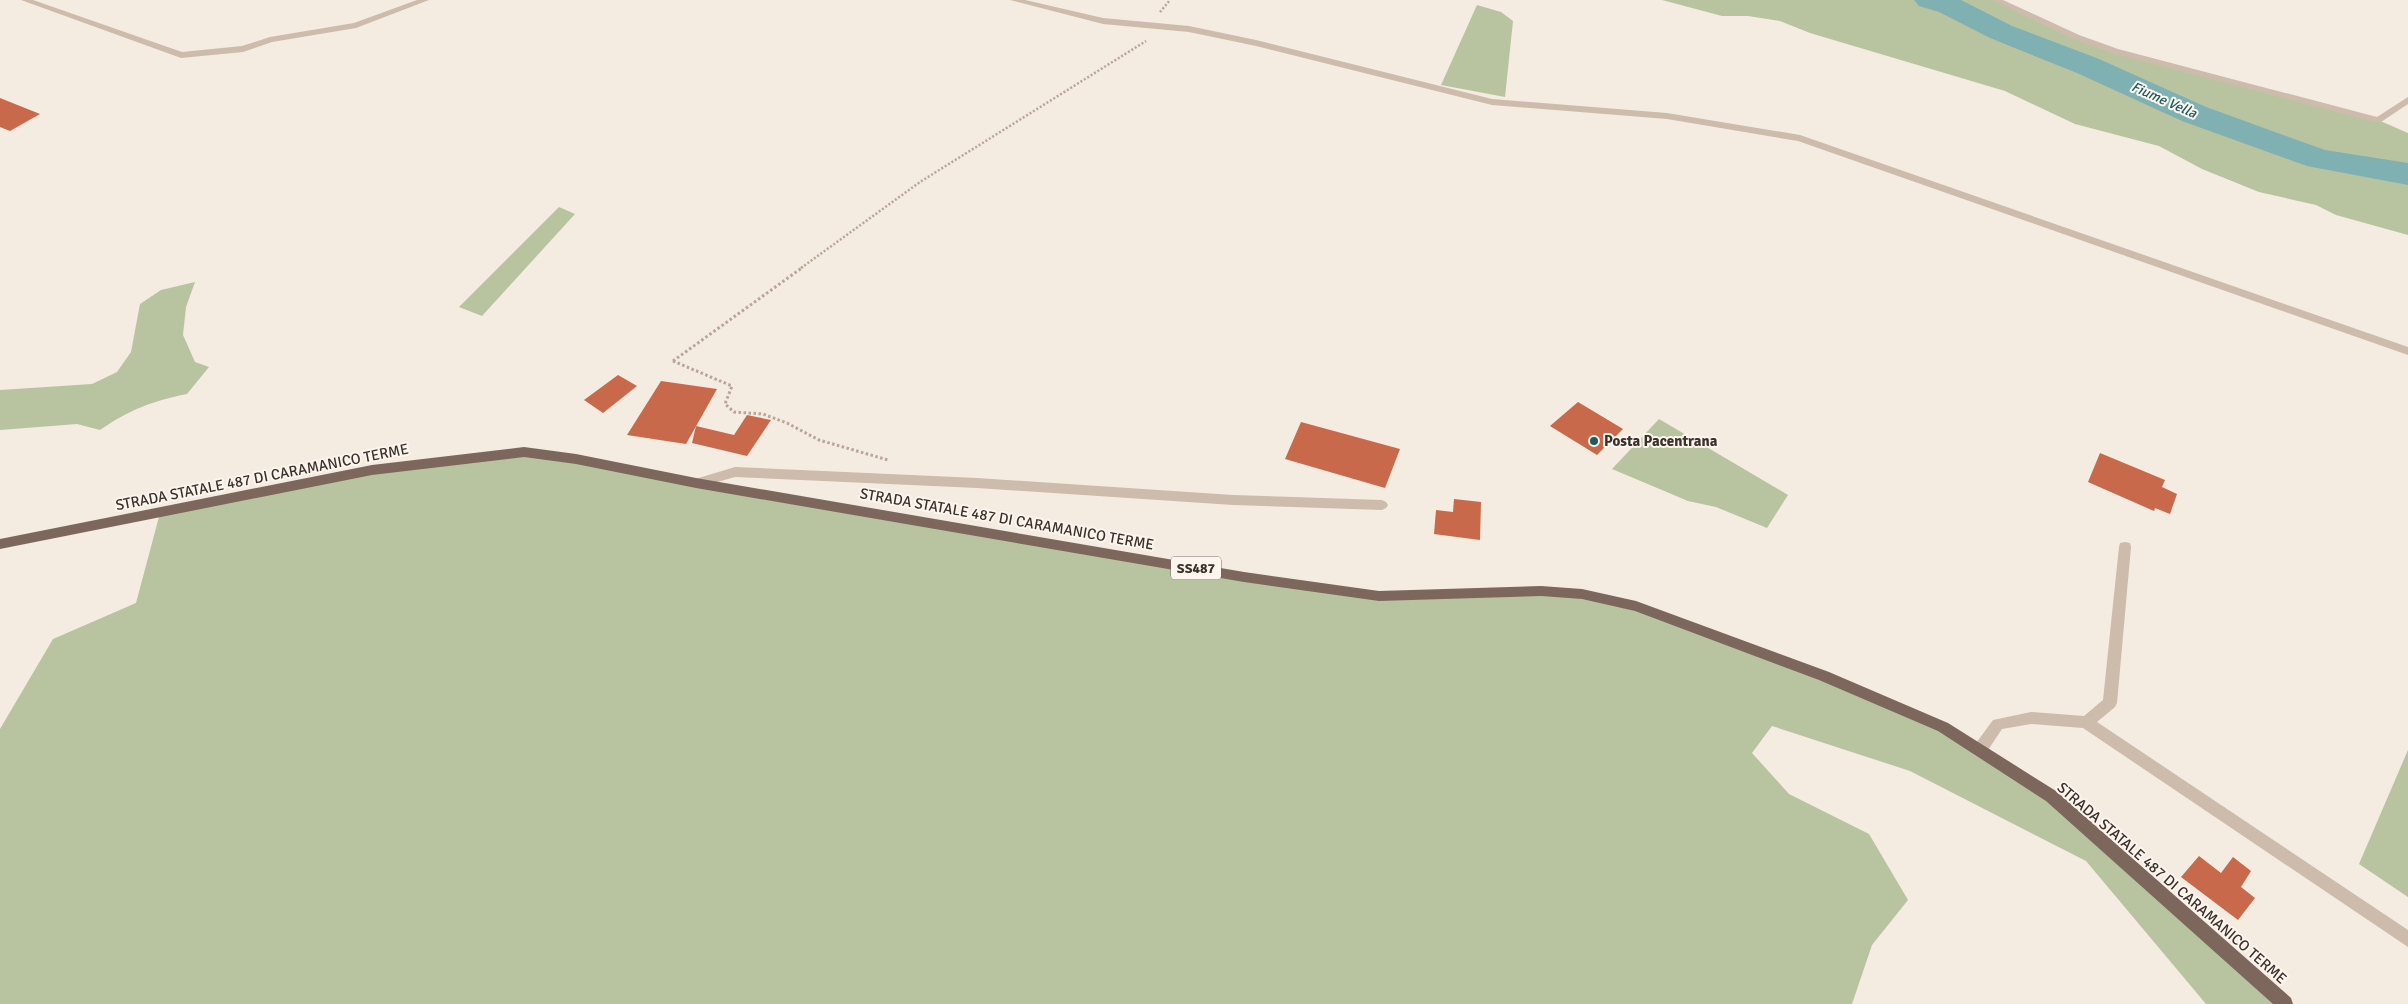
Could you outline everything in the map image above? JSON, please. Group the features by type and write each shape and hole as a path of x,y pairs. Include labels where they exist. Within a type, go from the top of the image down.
{"main road":[{"name":"STRADA STATALE 487 DI CARAMANICO TERME","path":"0,544 372,470 524,452 576,459 696,483 1244,577 1379,596 1541,591 1591,596 1636,606 1824,676 1943,728 2051,796 2285,1004"}],"street":[{"path":"25,0 181,55 243,49 270,40 356,25 425,0"},
{"path":"1014,0 1103,21 1189,29 1256,43 1492,102 1667,116 1800,138 2408,351"},
{"path":"1996,0 2076,37 2115,51 2378,120 2408,100"},
{"path":"696,483 735,472 969,482 1233,500 1382,505"},
{"path":"2086,722 2110,703 2125,547"},
{"path":"1979,750 1998,724 2031,718 2086,722 2408,939"}],"path":[{"path":"894,462 819,440 787,423 763,414 734,412 725,404 732,386 672,361 920,182 1168,27"}],"green space":[{"path":"1662,0 1996,0 2115,51 2378,120 2408,133 2408,235 2336,215 2316,205 2259,192 2202,169 2159,146 2075,124 2005,91 1810,33 1780,21 1748,16 1722,16"},
{"path":"1477,5 1501,12 1513,21 1505,97 1441,85"},
{"path":"559,207 575,214 482,316 459,307"},
{"path":"195,282 186,307 183,335 195,362 209,367 187,394 141,407 100,430 77,424 0,430 0,390 92,384 117,372 131,352 140,304 161,290"},
{"path":"1659,419 1788,495 1767,528 1716,507 1688,501 1612,469"},
{"path":"523,453 1379,596 1541,591 1636,606 1943,728 2051,796 2276,1004 2206,1004 2086,861 1910,771 1772,726 1752,753 1789,794 1869,834 1908,900 1872,945 1852,1004 0,1004 0,729 53,639 136,603 160,513 372,470"},
{"path":"2408,750 2408,897 2359,864"}],"building":[{"path":"0,98 40,114 10,131 0,127"},
{"path":"618,375 637,386 603,413 584,400"},
{"path":"661,381 717,389 686,444 627,435"},
{"path":"1578,402 1623,429 1597,455 1550,426"},
{"path":"747,415 771,420 747,456 692,443 696,426 734,435"},
{"path":"1301,422 1400,449 1385,488 1285,459"},
{"path":"2100,453 2165,480 2162,487 2177,494 2170,514 2155,508 2154,511 2088,482"},
{"path":"1454,499 1481,502 1480,540 1434,534 1436,510 1453,512"},
{"path":"2199,856 2221,873 2233,857 2251,871 2241,887 2255,898 2238,920 2181,877"}],"waterway":[{"name":"Fiume Vella","path":"1929,0 1950,6 2001,32 2088,66 2194,114 2319,159 2408,174"}],"place":[{"name":"Posta Pacentrana","path":"1594,441"}]}
